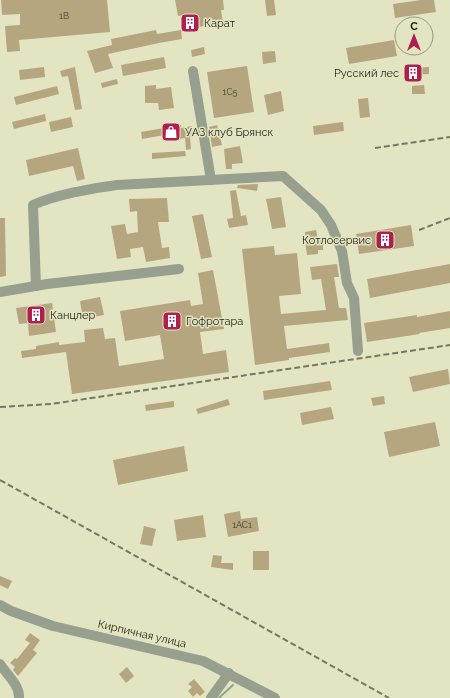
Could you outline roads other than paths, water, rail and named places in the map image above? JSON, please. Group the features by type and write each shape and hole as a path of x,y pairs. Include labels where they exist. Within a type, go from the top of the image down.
{"street":[{"path":"193,71 211,180"},
{"path":"36,286 33,205 44,200 104,186 282,176 321,210 331,224 342,251 347,282 354,298 358,351"},
{"path":"0,292 36,286 179,269"},
{"name":"Кирпичная улица","path":"0,605 52,626 203,660 275,698"},
{"path":"0,664 15,684 19,698"},
{"path":"211,698 229,673"}],"waterway":[{"path":"219,698 233,685"}],"railway":[{"path":"375,148 450,137"},
{"path":"419,230 450,218"},
{"path":"0,407 51,404 450,345"},
{"path":"0,480 389,698"}],"place":[{"name":"Карат","path":"190,23"},
{"name":"Русский лес","path":"413,73"},
{"name":"УАЗ клуб Брянск","path":"171,132"},
{"name":"Котлосервис","path":"385,240"},
{"name":"Канцлер","path":"36,315"},
{"name":"Гофротара","path":"172,321"}]}
